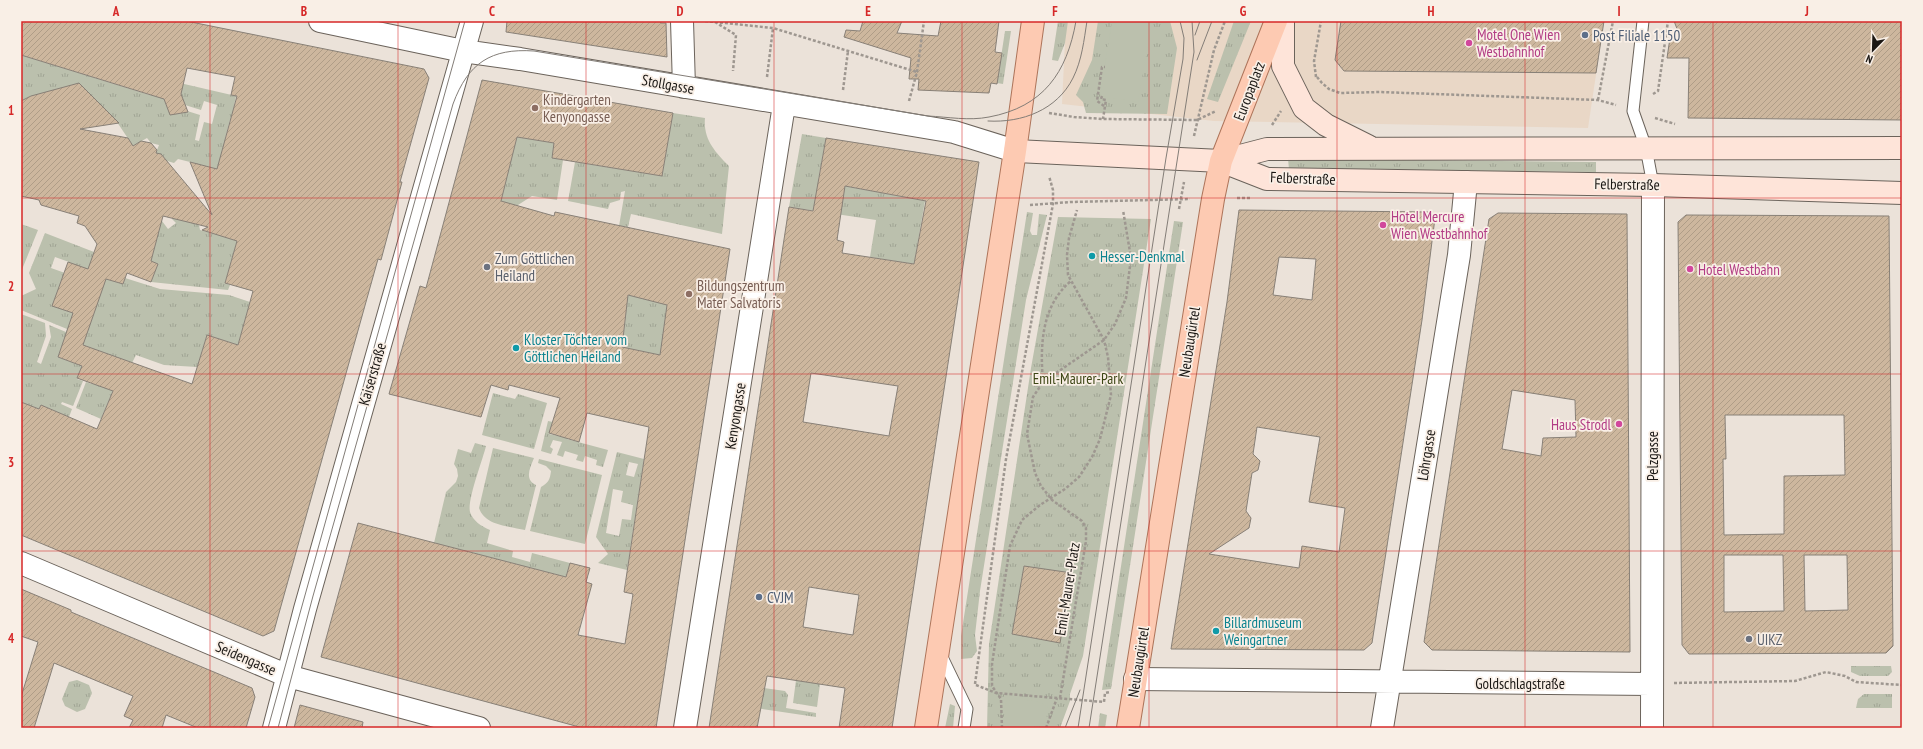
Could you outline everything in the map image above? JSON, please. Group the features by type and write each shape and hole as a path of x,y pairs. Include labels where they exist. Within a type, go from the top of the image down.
{"main road":[{"path":"926,728 1015,151 1032,21"},
{"name":"Europaplatz","path":"1221,161 1276,21"},
{"name":"Europaplatz","path":"1283,21 1283,66 1304,108 1326,125 1372,148"},
{"name":"Felberstraße","path":"1221,161 1267,149 1902,148"},
{"path":"1015,151 1221,161"},
{"name":"Felberstraße","path":"1221,161 1267,179 1653,185 1902,193"},
{"name":"Neubaugürtel","path":"1128,728 1207,232 1221,161"}],"street":[{"name":"Stollgasse","path":"320,21 463,51 954,132 1015,151"},
{"name":"Kaiserstraße","path":"274,728 305,609 472,21"},
{"path":"682,21 684,87"},
{"name":"Kenyongasse","path":"685,728 784,105"},
{"name":"Löhrgasse","path":"1382,728 1459,255 1466,182"},
{"name":"Pelzgasse","path":"1652,728 1653,185"},
{"name":"Seidengasse","path":"21,563 288,676 479,728"},
{"name":"Goldschlagstraße","path":"1136,680 1651,684"}],"lane":[{"path":"1643,21 1633,111 1646,148 1653,185"},
{"path":"938,649 967,709 964,728"}],"path":[{"path":"705,21 773,28 916,72"},
{"path":"909,101 916,72 924,21"},
{"path":"1179,209 1197,120 1214,50 1225,21"},
{"path":"1321,21 1314,61 1317,77 1329,89 1340,93 1387,92 1598,100 1633,111 1658,91 1668,21"},
{"path":"1598,100 1613,21"},
{"path":"715,22 736,35 733,75"},
{"path":"767,74 773,28"},
{"path":"843,87 848,51"},
{"path":"1104,68 1102,67 1096,101 1104,106"},
{"path":"1298,95 1317,77"},
{"path":"1102,96 1101,99 1106,100 1104,106 1104,119"},
{"path":"1049,113 1074,117 1104,119 1197,120 1217,111"},
{"path":"1053,196 1053,204 1006,459 975,685 996,693 1104,702 1105,693 1136,680"},
{"path":"1030,205 1070,202 1181,200"},
{"path":"1002,728 1001,699 992,686 992,664 1010,546 1022,520 1079,477 1092,457 1100,439 1111,395 1110,367 1104,340 1068,275 1067,255 1069,238 1077,210"},
{"name":"Emil-Maurer-Platz","path":"1059,698 1086,541 1086,528 1082,521 1051,498 1041,486 1035,473 1027,434 1033,398 1043,382 1104,340 1115,324 1126,298 1129,284 1131,258 1123,210"},
{"path":"1043,382 1042,346 1046,321 1055,297 1070,281"},
{"path":"1651,684 1794,681 1826,672 1845,676 1856,682 1902,686"},
{"path":"1046,728 1059,698"}],"shaded area":[{"path":"1066,21 1604,21 1588,128 1214,121 1062,104"}],"green space":[{"path":"1058,21 1068,21 1065,43 1058,61 1052,60"},
{"path":"1098,21 1170,21 1177,48 1167,114 1086,113 1083,102 1076,95 1092,60"},
{"path":"1112,21 1152,21 1138,102 1100,96"},
{"path":"1234,21 1251,21 1218,102 1207,99"},
{"path":"1005,31 1011,31 1003,84 997,83"},
{"path":"21,55 150,95 154,77 236,96 233,111 344,138 342,147 230,120 225,139 263,148 251,191 194,163 178,159 174,163 157,158 155,155 159,145 151,143 147,138 133,146 115,119 103,107 31,96 21,101","holes":["167,100 183,100 185,105 201,110 204,101 217,105 212,124 204,122 199,141 195,140 200,115 184,110 180,114 171,113 166,104"]},
{"path":"673,113 705,118 706,132 711,145 729,166 722,234 631,214 628,227 619,226 625,191 621,192 620,200 610,203 608,209 568,201 575,162 662,176"},
{"path":"802,134 826,138 818,181 925,201 914,264 870,257 876,220 789,207"},
{"path":"517,137 554,143 552,158 563,160 557,200 532,196 518,205 513,218 497,213"},
{"path":"1288,159 1596,162 1596,172 1289,169"},
{"path":"1027,212 1033,213 1030,231 1032,235 1037,235 1039,214 1047,215 1026,300 980,591 975,635 977,651 972,658 961,659 961,636"},
{"path":"175,213 199,225 200,230 216,234 239,234 225,283 230,285 228,290 151,282 158,264 146,260 156,219 162,221 168,229 176,223 172,219"},
{"name":"Emil-Maurer-Park","path":"1058,217 1151,219 1083,656 1070,694 1070,701 1060,728 987,728 989,644 1031,368"},
{"path":"1174,221 1183,222 1111,689 1102,690"},
{"path":"21,224 38,230 21,272"},
{"path":"45,233 94,252 88,273 123,284 125,278 160,289 229,295 250,302 238,345 207,335 197,367 164,365 136,355 132,363 65,339 58,357 82,366 77,379 83,381 73,406 62,402 61,404 72,409 69,417 41,405 39,409 21,402 21,314 45,323 46,336 37,362 41,364 51,337 49,325 66,332 67,329 21,310 21,296 36,289 29,273","holes":["55,257 69,262 65,273 51,268"]},
{"path":"537,271 686,309 677,359 622,347 626,315 614,313"},
{"path":"97,371 118,379 101,419 76,408 86,382 92,384"},
{"path":"493,393 515,399 518,394 547,403 534,449 482,435"},
{"path":"587,413 582,433 570,429 567,439 608,450 603,467 596,465 597,460 585,456 583,462 576,460 578,455 565,451 563,457 557,455 562,442 553,440 550,447 553,449 551,454 541,451 548,421 553,422","holes":["552,424 566,428 563,437 549,434"]},
{"path":"475,443 486,446 473,489 470,512 478,523 490,530 487,543 513,551 512,557 530,562 532,553 570,563 566,577 434,543 446,492 456,482 458,476 457,469 454,464 458,449 471,453"},
{"path":"493,448 534,458 529,476 532,483 536,485 525,530 492,522 482,514 479,508"},
{"path":"617,452 644,459 627,570 598,563 608,554 596,537","holes":["629,462 638,464 634,477 626,475","613,489 623,491 621,502 633,505 631,520 622,519 619,536 606,533"]},
{"path":"539,459 602,475 585,544 530,531 541,487 548,481 551,471 546,466 538,463"},
{"path":"1851,666 1891,666 1892,672 1888,676 1860,676 1851,672"},
{"path":"77,680 89,685 92,693 85,709 77,712 65,706 62,699 69,682"},
{"path":"796,680 820,684 817,707 793,703"},
{"path":"764,688 785,691 788,695 786,708 816,713 816,717 756,708"},
{"path":"1864,694 1892,694 1892,708 1856,708 1858,699"},
{"path":"1012,700 1037,702 1049,708 1044,726 1007,728 1004,719 1005,705 1006,702"},
{"path":"950,704 955,706 953,728 945,728"},
{"path":"1100,713 1107,715 1105,728 1098,728"}],"building":[{"path":"21,21 186,21 424,69 429,78 400,182 402,182 381,260 378,259 274,631 263,636 21,535 21,402 39,409 41,405 97,429 113,391 77,378 82,366 58,357 73,313 52,306 68,262 88,269 97,244 85,226 77,223 79,216 41,205 39,200 21,196 21,101 31,96 79,83 119,123 80,129 128,138 133,146 141,141 151,143 157,150 156,153 161,154 212,215 190,162 217,169 237,96 231,95 235,77 187,68 181,94 188,112 170,115 164,99 21,55","holes":["163,216 208,227 202,230 237,241 225,283 253,291 238,345 207,335 192,384 83,345 106,279 123,284 127,273 151,282 158,264 151,261"]},
{"path":"507,21 660,21 661,23 666,23 667,57 506,32"},
{"path":"863,21 902,21 897,33 938,36 941,21 999,21 995,52 1002,53 997,84 991,83 989,93 918,90 919,79 909,79 911,58 844,37 846,30 860,31"},
{"name":"Motel One Wien Westbahnhof","path":"1341,21 1604,21 1596,73 1344,71 1335,60"},
{"path":"1674,21 1902,21 1902,120 1688,118 1689,58 1667,58 1670,38 1681,39"},
{"path":"482,80 673,113 662,176 552,158 554,143 517,137 501,201 554,216 555,212 730,249 656,728 583,728 321,657 358,523 566,577 570,563 590,568 586,582 592,584 578,635 625,644 633,594 624,592 649,427 587,413 579,442 549,433 560,398 509,385 508,390 491,385 481,417 389,394 420,286 426,288","holes":["628,295 667,305 660,355 622,347"]},
{"path":"826,138 979,162 892,728 839,728 845,688 767,676 757,728 709,728 789,207 813,211","holes":["845,186 926,201 914,264 842,253 844,242 837,240","811,373 898,386 889,436 803,422","809,587 859,595 853,635 803,627"]},
{"path":"1239,210 1428,212 1435,218 1422,320 1372,643 1364,650 1171,649 1227,302","holes":["1279,257 1316,259 1312,300 1273,295","1257,427 1320,437 1309,502 1345,508 1339,552 1302,546 1299,568 1209,554 1249,528 1251,518 1246,511 1252,473 1258,470 1260,461 1253,454"]},
{"path":"1498,213 1627,214 1630,652 1432,650 1424,642 1489,219","holes":["1512,390 1575,400 1576,437 1543,438 1541,456 1502,449"]},
{"path":"1686,215 1889,216 1893,646 1886,653 1689,654 1682,645 1678,222","holes":["1725,415 1844,415 1845,475 1784,476 1784,534 1724,535 1723,459 1726,459","1724,555 1783,555 1784,611 1724,612","1804,555 1847,555 1848,610 1805,611"]},
{"path":"1024,566 1072,573 1060,643 1012,634"},
{"path":"21,589 71,610 71,612 252,688 255,697 246,728 198,728 166,715 162,728 129,728 133,720 124,716 133,696 54,663 34,728 21,728 21,697 38,642 21,636"},
{"path":"300,705 363,722 362,728 294,728"}],"tram line":[{"path":"268,728 465,21"},
{"path":"278,728 313,596 453,104 459,90 474,68 483,61 505,52 534,51 928,116 966,119 981,118 1008,112 1024,105 1038,96 1049,85 1059,72 1066,57 1072,40 1076,21"},
{"path":"988,121 1013,120 1026,117 1048,106 1058,98 1073,78 1079,64 1087,21"},
{"path":"1078,728 1166,158 1183,59 1184,38 1180,21"},
{"path":"1089,728 1194,52 1192,21"},
{"path":"1195,35 1200,21"},
{"path":"1197,60 1212,21"},
{"path":"1065,728 1080,690"}],"place":[{"name":"Post Filiale 1150","path":"1585,35"},
{"name":"Motel One Wien Westbahnhof","path":"1469,43"},
{"name":"Kindergarten Kenyongasse","path":"535,108"},
{"name":"Hotel Mercure Wien Westbahnhof","path":"1383,225"},
{"name":"Hesser-Denkmal","path":"1092,256"},
{"name":"Zum Göttlichen Heiland","path":"487,267"},
{"name":"Hotel Westbahn","path":"1690,269"},
{"name":"Bildungszentrum Mater Salvatoris","path":"689,294"},
{"name":"Kloster Töchter vom Göttlichen Heiland","path":"516,348"},
{"name":"Haus Strodl","path":"1619,424"},
{"name":"CVJM","path":"759,597"},
{"name":"Billardmuseum Weingartner","path":"1216,631"},
{"name":"UIKZ","path":"1749,639"}]}
